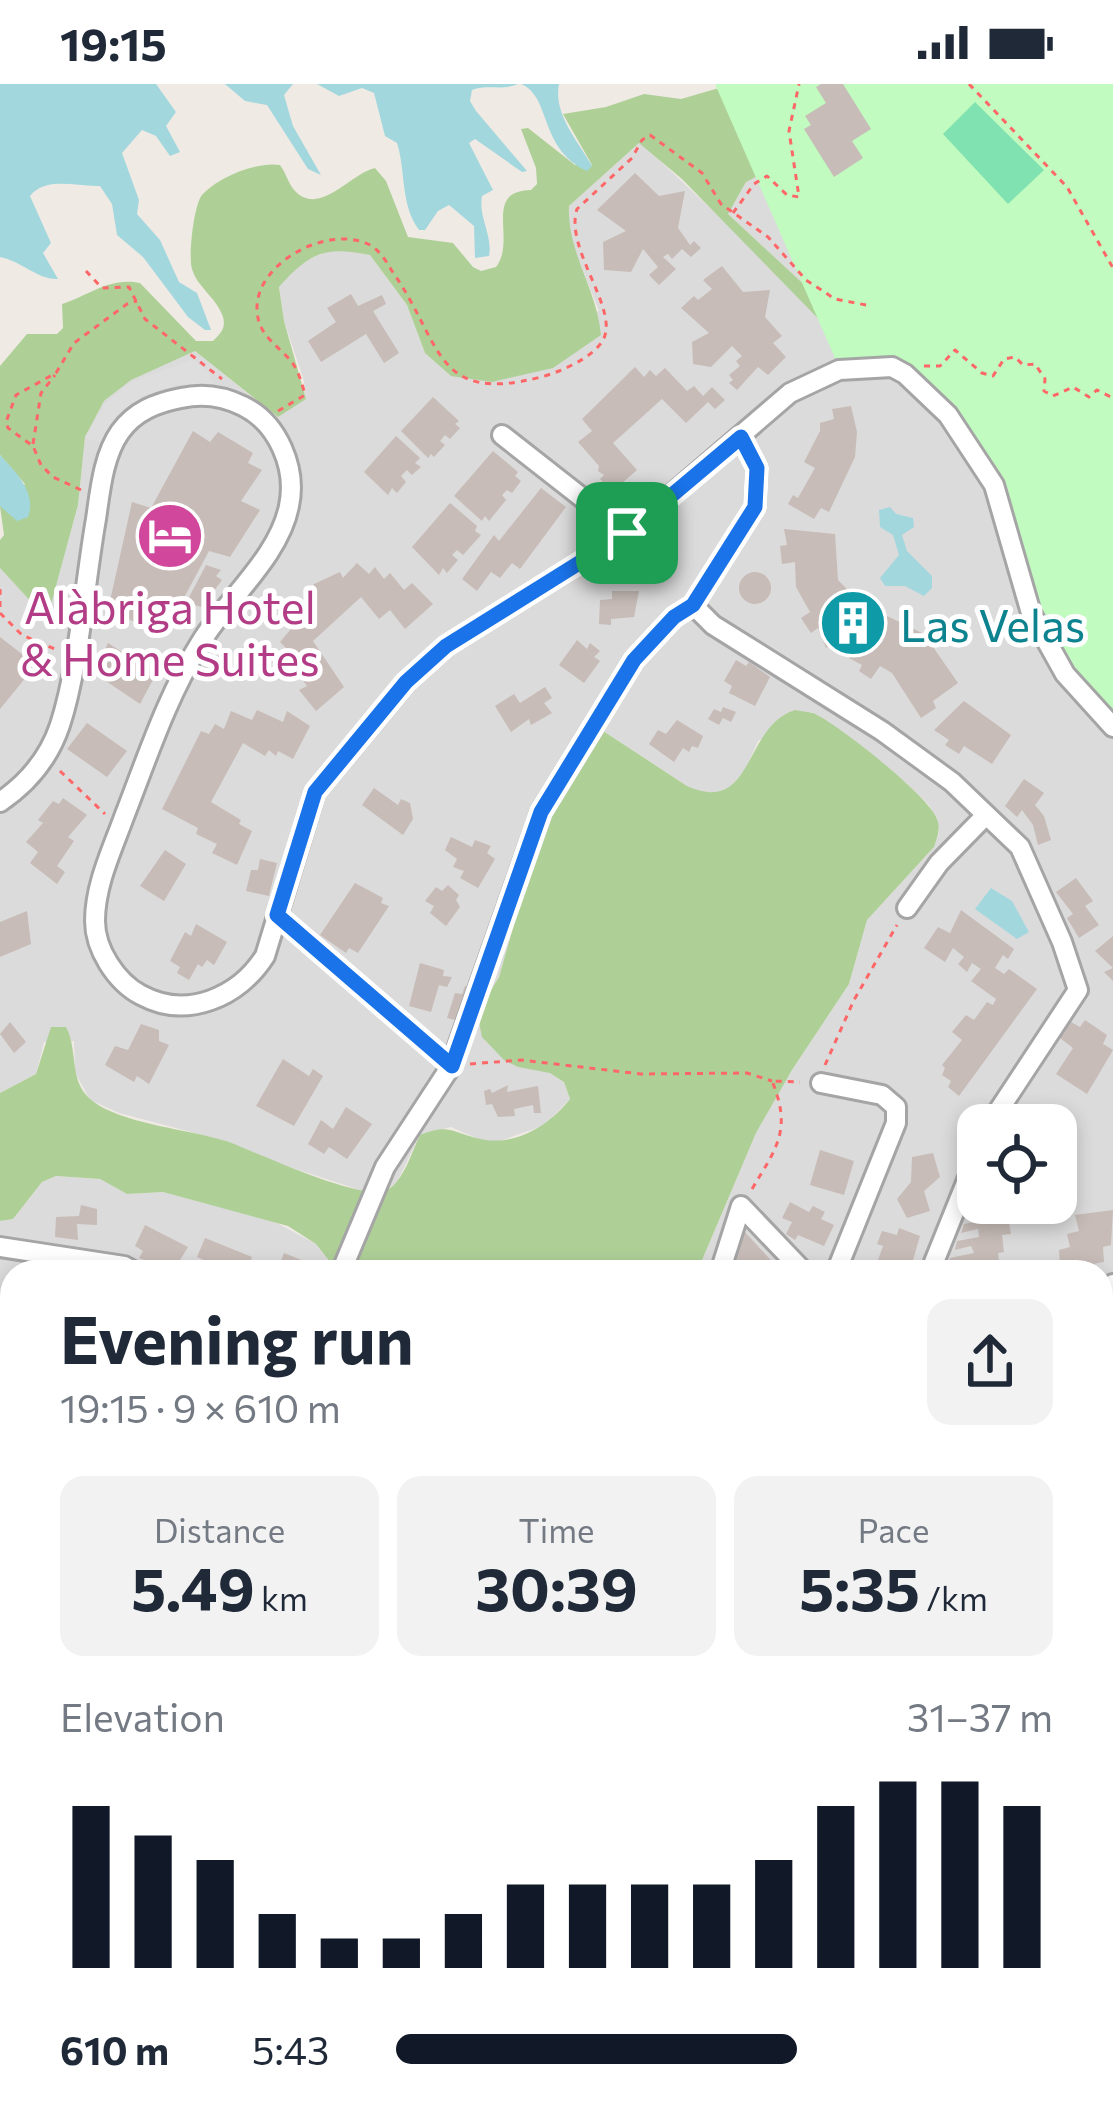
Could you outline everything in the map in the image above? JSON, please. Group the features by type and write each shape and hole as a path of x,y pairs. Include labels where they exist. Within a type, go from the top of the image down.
{"street":[{"path":"0,802 22,788 44,760 60,724 100,496 118,434 154,404 196,395 217,396 246,407 261,419 288,460 289,509 254,571 201,642 159,724 102,877 95,922 100,948 116,973 140,995 179,1007 206,1003 237,989 252,976 266,956 315,792 406,682 446,646 627,533 790,393 839,370 892,367 948,415 994,485 1031,613 1065,674 1113,728"},
{"path":"502,435 627,533"},
{"path":"346,1260 386,1167 452,1066 541,812 634,660 674,617 693,605 755,507 757,468 741,437"},
{"path":"693,605 713,625 882,730 952,782 1019,847 1062,942 1078,991 1003,1104"},
{"path":"907,908 939,863 986,815"},
{"path":"821,1083 883,1095 896,1107 896,1123 841,1260"},
{"path":"935,1260 957,1205"},
{"path":"724,1260 741,1206 793,1260"},
{"path":"0,1247 85,1260"}],"path":[{"path":"734,213 754,184 766,176 787,195 799,197 789,131 799,84"},
{"path":"969,84 1067,187 1113,268"},
{"path":"261,419 305,394 295,365 262,329 257,306 274,271 290,253 309,244 346,238 370,244 404,287 455,376 499,387 555,373 598,346 606,336 606,322 586,270 574,219 577,209 650,135 702,173 721,204 768,238 820,290 835,299 871,306"},
{"path":"86,271 102,288 129,287 146,319 204,363"},
{"path":"33,446 41,393 74,343 136,302"},
{"path":"892,367 940,366 955,350 993,376 1004,359 1015,357 1023,365 1035,364 1045,379 1045,391 1053,396 1072,387 1089,397 1097,390 1113,398"},
{"path":"56,373 16,394 8,428 33,446 53,477 77,489"},
{"path":"0,589 0,613 22,635 60,652"},
{"path":"44,760 121,825"},
{"path":"277,915 452,1066 521,1060 641,1074 747,1073 772,1082 821,1083 826,1056 907,908"},
{"path":"741,1206 783,1136 781,1103 772,1082"}],"shaded area":[{"path":"792,131 1113,707 1113,1260 702,1260 756,1133 849,984 867,920 934,847 939,833 928,804 905,782 811,712 758,741 744,773 718,793 687,786 597,727 540,833 499,977 482,1005 479,1022 564,1082 570,1099 545,1125 497,1142 451,1127 420,1135 397,1182 384,1192 366,1192 225,1141 119,1113 90,1100 75,1072 74,1041 44,1042 36,1074 0,1093 0,568 47,618 78,505 85,437 104,401 130,380 195,351 277,417 305,399 279,286 301,262 335,248 370,255 407,305 425,353 599,311 568,233 569,206 640,142 724,221 811,291 728,214 746,182 770,169"},
{"path":"193,359 209,373 213,384 177,385 143,396 112,422 101,443 85,437 106,403 130,383"},
{"path":"56,1176 100,1179 127,1194 163,1192 273,1221 316,1244 329,1260 0,1260 0,1221 13,1219 42,1182"}],"green space":[{"path":"715,84 1113,84 1113,716 1070,670 1037,608 1001,489 901,363 835,358"},
{"path":"719,88 770,170 746,182 728,214 811,291 841,342 682,179 639,143 569,206 573,239 601,335 553,368 492,382 451,376 425,353 407,305 370,255 319,254 279,287 306,399 278,417 195,351 131,380 104,401 85,437 78,505 47,619 0,568 4,535 0,506 25,484 0,455 0,366 27,334 57,334 63,328 62,304 118,282 140,283 196,341 213,341 222,330 223,317 195,275 191,254 199,200 218,182 250,168 280,165 295,191 315,199 375,168 386,181 408,237 453,243 481,271 496,267 502,256 508,199 537,184 521,129 528,128 575,165 592,165 563,114 644,94 681,99"},
{"path":"975,102 1044,170 1008,204 943,134"},
{"path":"795,710 813,713 861,745 931,809 938,833 934,847 867,920 849,984 756,1133 702,1260 329,1260 316,1244 288,1226 163,1192 127,1194 100,1179 56,1176 42,1182 13,1219 0,1221 0,1093 36,1074 51,1027 66,1027 78,1081 100,1106 134,1120 229,1142 355,1189 374,1192 393,1186 420,1135 449,1130 503,1140 540,1126 570,1099 564,1082 550,1073 504,1060 482,1037 479,1022 482,1005 499,977 540,833 597,727 687,786 709,792 737,780 778,719"}],"water":[{"path":"0,84 156,84 176,112 166,126 180,152 170,156 156,136 142,130 122,153 139,200 137,214 160,240 179,282 197,293 211,330 188,317 143,257 117,235 112,204 100,186 53,184 30,196 51,243 43,253 58,279 0,257"},
{"path":"225,84 293,84 284,95 293,126 321,175 308,169 267,105 245,101"},
{"path":"317,84 518,84 472,90 470,101 527,171 475,139 469,143 493,190 482,196 481,204 489,256 475,258 474,226 449,205 438,211 425,230 419,230 409,209 397,143 385,136 374,93 362,88 339,96"},
{"path":"521,84 559,84 563,117 592,166 587,171 560,150 538,100"},
{"path":"0,455 30,499 28,517 17,521 0,506"},
{"path":"890,507 896,514 913,518 914,527 902,535 907,551 932,576 932,588 924,596 905,586 885,586 880,578 899,555 893,535 880,527 879,510"},
{"path":"991,888 1012,901 1029,932 1017,939 975,909"}],"building":[{"path":"843,84 871,129 852,141 863,158 834,177 804,129 811,125 805,116 826,103 816,87"},
{"path":"635,173 659,196 685,191 678,228 690,245 694,241 701,248 691,257 682,249 672,259 668,254 663,257 676,269 659,285 649,275 658,267 643,249 631,272 604,270 603,242 626,231 597,210"},
{"path":"722,266 743,292 770,290 765,317 782,336 773,343 786,357 768,375 758,367 737,390 729,383 733,380 729,375 740,366 736,361 742,356 732,346 711,367 693,364 692,342 709,333 681,308 712,289 703,280"},
{"path":"351,294 358,306 382,295 386,304 373,311 399,353 384,363 366,334 321,362 308,341 336,322 327,308"},
{"path":"635,367 644,377 650,370 656,376 665,368 687,391 694,386 703,396 712,387 725,400 715,409 708,402 686,423 662,399 613,443 637,470 612,492 600,479 604,475 599,466 578,442 592,431 582,419"},
{"path":"433,397 459,421 455,424 460,428 450,439 445,435 440,441 445,445 428,458 401,431"},
{"path":"851,406 857,432 855,457 829,512 821,508 814,519 788,504 793,495 798,498 815,468 804,462 820,423 834,419 832,409"},
{"name":"Alàbriga Hotel & Home Suites","path":"193,431 210,442 218,432 253,453 248,463 262,470 241,501 260,510 230,557 209,551 164,635 108,610 132,502 151,508"},
{"path":"396,436 420,458 415,463 421,467 412,475 407,470 401,476 406,482 397,493 392,488 388,495 364,472"},
{"path":"493,451 518,472 515,476 521,481 512,493 507,490 502,495 506,500 489,521 485,516 482,521 454,496"},
{"path":"541,488 566,507 520,569 512,563 500,578 491,572 477,591 462,579 494,535 499,541"},
{"path":"450,503 481,535 463,555 457,550 452,555 458,560 439,575 412,547"},
{"name":"Las Velas","path":"784,529 835,534 838,580 851,593 857,590 881,613 924,634 958,683 933,701 936,708 921,718 892,673 880,666 871,679 859,671 862,665 849,658 861,639 844,634 826,648 818,628 811,633 801,618 810,612 796,587 795,562 782,564 780,546 787,545"},
{"path":"357,563 369,574 375,567 384,579 390,573 404,590 412,583 433,604 405,629 390,610 379,619 361,597 313,641 344,687 316,711 299,690 307,686 294,668 300,662 280,642 296,623 290,616 314,584 340,572 343,578"},
{"path":"206,565 221,570 216,576 222,580 202,607 186,603"},
{"path":"755,572 766,577 771,588 766,599 755,604 744,599 739,588 744,577"},
{"path":"612,591 639,591 634,617 599,624 600,600 612,599"},
{"path":"0,637 36,665 0,709"},
{"path":"577,640 587,649 590,643 600,651 594,657 600,661 584,683 559,665"},
{"path":"108,643 156,674 140,704 94,673"},
{"path":"736,660 746,666 749,662 770,677 755,706 729,693 732,686 724,681"},
{"path":"545,687 552,698 544,703 552,713 531,725 529,719 511,732 495,706 514,694 520,703"},
{"name":"Las Velas","path":"964,701 1011,735 992,764 964,746 959,754 934,730"},
{"path":"723,707 736,712 731,722 723,718 719,725 708,719 714,709 721,712"},
{"path":"257,710 283,722 287,711 310,726 293,759 269,750 265,756 243,743 211,802 252,831 237,865 212,853 217,844 196,834 198,828 162,809 201,731 209,734 215,724 224,729 231,711 252,720"},
{"path":"677,720 703,736 698,748 692,746 689,752 683,748 674,762 649,744 658,730 666,734"},
{"path":"87,723 127,751 107,777 67,749"},
{"path":"1024,779 1044,793 1035,805 1044,816 1051,840 1038,845 1033,825 1022,810 1017,817 1005,806"},
{"path":"374,788 398,805 401,799 410,803 413,819 403,835 362,805"},
{"path":"63,798 87,815 68,837 74,841 57,866 65,872 57,884 30,863 38,852 26,842 43,823 38,820 53,801 59,804"},
{"path":"451,837 472,847 475,840 491,846 487,853 495,859 478,888 460,878 464,871 453,867 457,859 445,850"},
{"path":"165,850 186,864 164,901 140,886"},
{"path":"260,859 277,863 269,896 246,891 251,870 258,870"},
{"path":"1076,878 1093,901 1085,906 1099,925 1079,938 1067,918 1073,914 1056,892"},
{"path":"355,883 389,906 358,953 349,948 346,953 320,935"},
{"path":"448,885 459,895 460,907 446,926 430,913 434,906 425,901 436,887 442,891"},
{"path":"961,910 1014,949 995,968 1004,974 1009,969 1037,989 959,1096 942,1075 942,1065 962,1040 952,1032 966,1015 974,1020 987,1002 993,1005 996,999 971,981 981,969 972,963 967,972 958,964 964,957 953,948 945,962 924,948 938,927 950,933"},
{"path":"27,911 31,944 0,957 0,922"},
{"path":"196,924 227,942 214,965 207,960 202,967 198,964 189,980 170,961 185,932 191,936"},
{"path":"1113,936 1113,968 1095,951"},
{"path":"420,963 452,977 447,987 439,985 431,1012 409,1006"},
{"path":"465,986 471,987 459,1021 447,1018 455,993 462,994"},
{"path":"1085,1020 1107,1035 1103,1044 1113,1050 1087,1094 1056,1074 1073,1048 1060,1038 1071,1022 1080,1027"},
{"path":"10,1022 26,1042 14,1053 0,1034"},
{"path":"141,1024 159,1030 159,1041 169,1045 149,1084 137,1076 134,1082 105,1065 115,1046 128,1050"},
{"path":"283,1059 309,1076 313,1069 323,1076 294,1126 256,1106"},
{"path":"508,1085 507,1092 538,1086 541,1113 534,1113 533,1105 514,1109 515,1116 498,1117 492,1104 486,1105 484,1091 492,1093"},
{"path":"346,1107 372,1124 347,1159 329,1147 324,1154 308,1144 321,1120 333,1129"},
{"path":"820,1150 854,1161 844,1195 810,1185"},
{"path":"933,1153 940,1177 924,1191 930,1211 907,1218 897,1199 911,1182 912,1157"},
{"path":"790,1202 809,1212 813,1206 825,1212 821,1219 834,1225 824,1246 786,1234 792,1222 782,1218"},
{"path":"81,1205 97,1209 97,1225 77,1224 78,1240 55,1237 56,1217 79,1216"},
{"path":"1113,1210 1111,1245 1103,1247 1104,1260 1060,1260 1059,1250 1070,1247 1067,1234 1079,1231 1077,1215"},
{"path":"964,1224 1009,1224 1011,1234 1002,1235 1004,1252 998,1253 999,1260 949,1260 974,1253 971,1246 955,1250 957,1241 979,1237 978,1229 961,1233"},
{"path":"145,1225 188,1247 180,1260 144,1260 139,1258 143,1251 135,1246"},
{"path":"899,1228 920,1236 913,1260 878,1260 882,1231 897,1235"},
{"path":"744,1231 771,1260 732,1260"},
{"path":"205,1238 252,1257 203,1260 197,1257"}],"place":[{"name":"Alàbriga Hotel & Home Suites","path":"170,536"},
{"name":"Las Velas","path":"853,623"}],"route":[{"path":"741,437 757,468 755,507 693,605 674,617 634,660 541,812 452,1066 277,915 315,792 406,682 446,646 627,533 741,437"}]}
